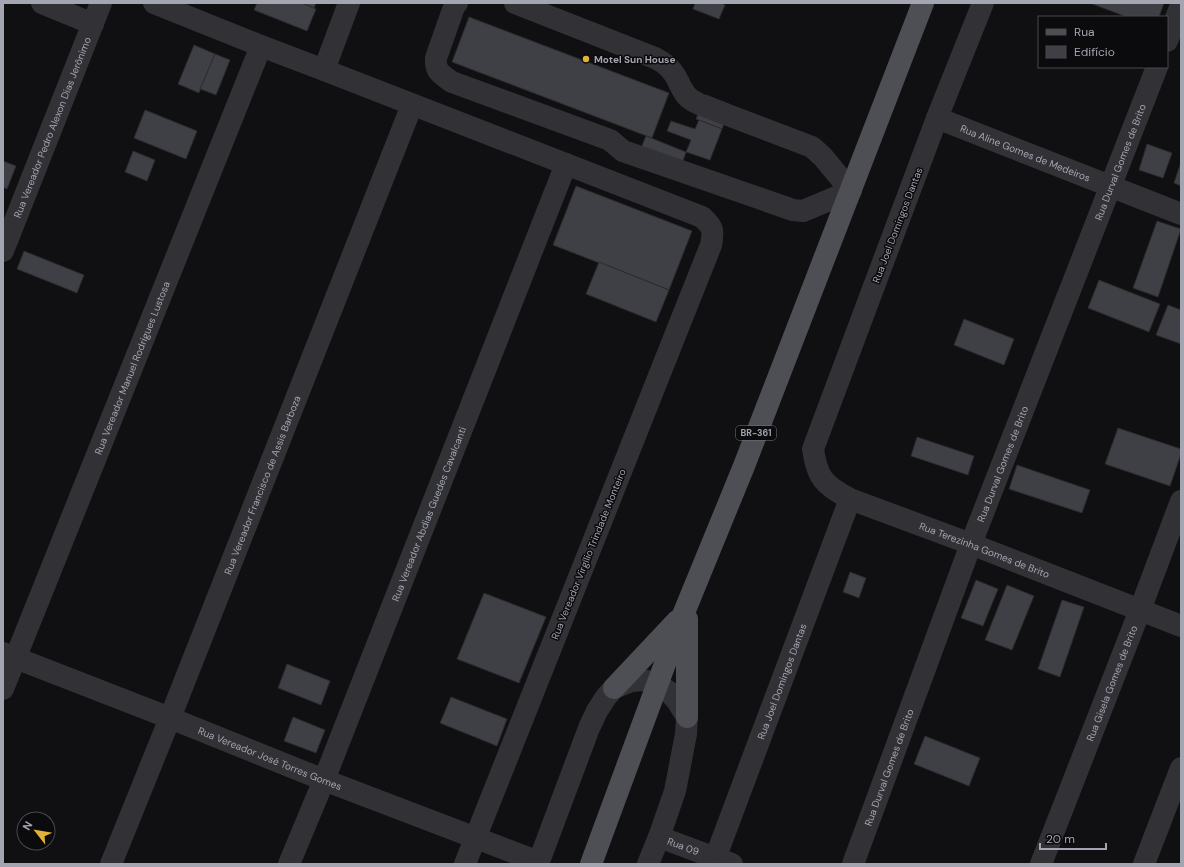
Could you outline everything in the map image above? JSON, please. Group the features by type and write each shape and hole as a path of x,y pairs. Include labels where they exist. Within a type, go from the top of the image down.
{"main road":[{"name":"BR-361","path":"591,864 685,610 744,466 923,3"},
{"path":"614,688 685,610"},
{"path":"685,610 687,717"}],"street":[{"path":"42,3 93,24"},
{"name":"Rua Vereador Pedro Alexon Dias Jerônimo","path":"3,251 101,3"},
{"path":"154,3 566,164"},
{"path":"324,70 349,3"},
{"path":"457,3 454,7 436,58 436,66 441,74 452,82 610,140 623,151 793,210 803,211 851,191 823,157 812,148 691,100 684,94 676,77 670,69 655,58 515,3"},
{"name":"Rua Joel Domingos Dantas","path":"813,448 937,118 983,3"},
{"path":"1168,38 1181,5"},
{"name":"Rua Vereador Manuel Rodrigues Lustosa","path":"3,689 9,655 261,46"},
{"name":"Rua Durval Gomes de Brito","path":"853,864 971,544 1157,68"},
{"name":"Rua Vereador Francisco de Assis Barboza","path":"111,864 412,105"},
{"name":"Rua Aline Gomes de Medeiros","path":"937,118 1181,214"},
{"name":"Rua Vereador Virgílio Trindade Monteiro","path":"465,864 711,245 714,233 710,224 702,218 566,164"},
{"name":"Rua Vereador Abdias Guedes Cavalcanti","path":"289,864 324,780 566,164"},
{"name":"Rua Terezinha Gomes de Brito","path":"813,448 815,464 821,478 832,489 850,499 971,544 1181,626"},
{"name":"Rua Joel Domingos Dantas","path":"720,862 850,499"},
{"name":"Rua Gisela Gomes de Brito","path":"1041,864 1181,501"},
{"name":"Rua Vereador José Torres Gomes","path":"9,655 538,863"},
{"path":"538,863 589,728 597,711 614,688 631,681 643,680 657,684 669,692 677,701 687,717 686,734 675,791 648,864"},
{"path":"1144,864 1181,768"},
{"name":"Rua 09","path":"659,837 720,862"}],"building":[{"path":"257,3 302,3 316,9 307,31 254,10"},
{"path":"302,3 316,3 314,8"},
{"path":"695,3 721,3 725,5 719,19 693,9"},
{"path":"1090,3 1164,3 1159,16 1124,16"},
{"path":"469,17 669,93 652,138 452,62"},
{"path":"194,45 215,54 199,93 178,84"},
{"path":"215,54 230,60 216,95 200,89"},
{"path":"706,95 731,105 722,129 696,119"},
{"path":"145,110 197,131 186,159 134,138"},
{"path":"699,120 722,129 710,160 686,152 691,140 667,131 671,121 695,129"},
{"path":"646,136 686,152 682,164 641,148"},
{"path":"1147,144 1172,153 1163,178 1139,170"},
{"path":"133,151 155,160 147,181 125,172"},
{"path":"3,161 16,166 7,189 3,187"},
{"path":"1181,162 1181,186 1174,183"},
{"path":"576,186 692,231 669,290 553,245"},
{"path":"1157,221 1181,229 1158,297 1133,288"},
{"path":"24,251 84,275 77,293 17,269"},
{"path":"599,262 669,290 656,322 586,294"},
{"path":"1099,280 1160,304 1149,332 1088,308"},
{"path":"1168,305 1181,310 1181,344 1156,335"},
{"path":"964,319 1014,339 1004,365 954,345"},
{"path":"1118,428 1181,449 1181,454 1170,486 1105,464"},
{"path":"917,437 974,456 968,475 911,456"},
{"path":"1017,465 1090,490 1082,513 1009,489"},
{"path":"850,572 866,578 859,598 843,592"},
{"path":"976,580 998,589 983,626 961,618"},
{"path":"1007,585 1034,596 1012,650 985,640"},
{"path":"484,593 546,617 519,683 457,659"},
{"path":"1062,600 1084,607 1060,677 1038,669"},
{"path":"287,664 330,681 321,705 278,688"},
{"path":"451,697 507,719 497,746 440,723"},
{"path":"293,717 325,730 316,753 284,741"},
{"path":"925,736 980,758 969,786 914,764"}],"place":[{"name":"Motel Sun House","path":"586,59"}]}
